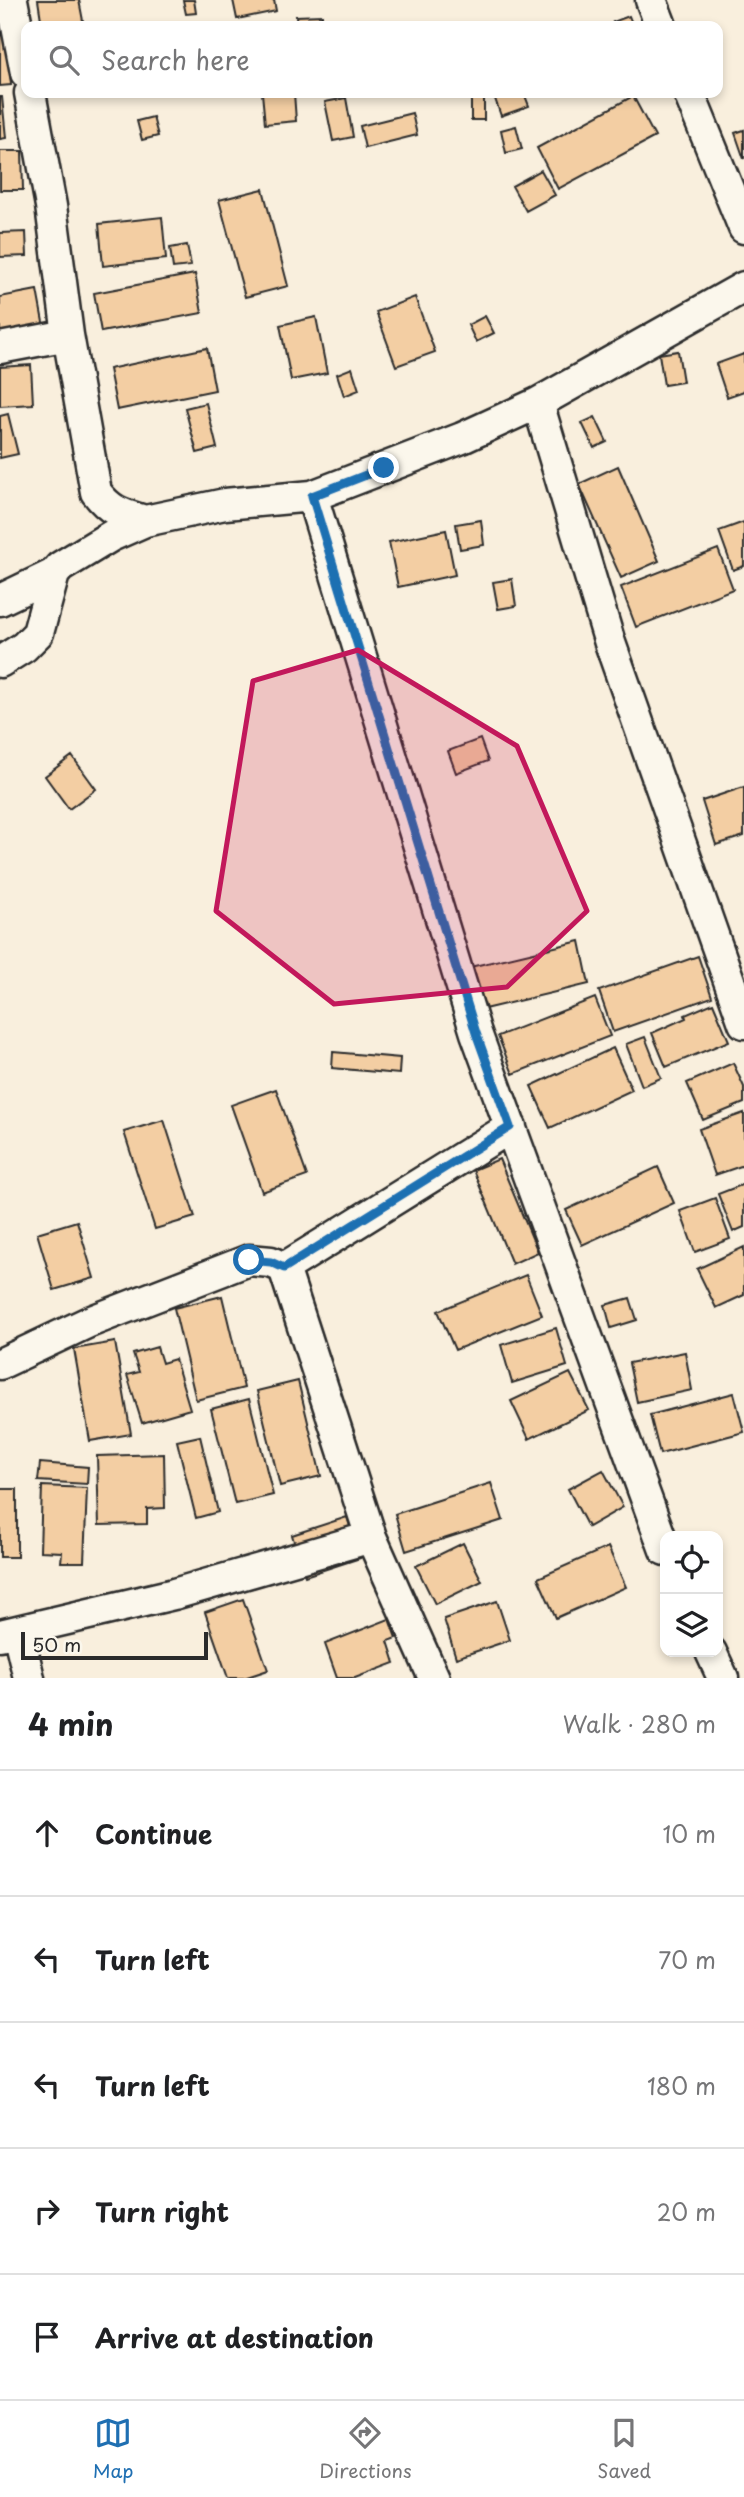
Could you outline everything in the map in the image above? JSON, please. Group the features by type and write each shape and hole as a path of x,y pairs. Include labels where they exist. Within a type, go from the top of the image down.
{"street":[{"path":"12,0 21,47"},
{"path":"651,0 660,21"},
{"path":"31,98 51,206 68,335 96,492 106,505 117,513 145,521"},
{"path":"691,98 744,228"},
{"path":"0,600 54,574 60,567 111,536 145,521 225,504 312,496 462,438 538,402 744,287"},
{"path":"0,348 68,335"},
{"path":"538,402 610,643 744,1023"},
{"path":"312,496 476,1033 660,1536"},
{"path":"0,662 24,647 38,633 54,574"},
{"path":"284,1268 510,1127"},
{"path":"0,1364 89,1322 249,1260 271,1262 284,1268 371,1537 434,1678"},
{"path":"29,1678 9,1634 174,1594 371,1537"},
{"path":"712,1657 723,1678"}],"highlighted area":[{"path":"358,650 517,746 587,911 507,987 334,1004 216,911 253,681"}],"building":[{"path":"0,0 3,0 11,85 0,86"},
{"path":"38,0 79,0 83,21 41,21"},
{"path":"183,0 194,0 196,13 186,14"},
{"path":"233,0 274,0 276,11 237,19"},
{"path":"322,15 322,21 296,21 296,16"},
{"path":"629,16 631,21 616,21"},
{"path":"0,97 6,138 0,139"},
{"path":"262,98 294,98 296,121 265,124"},
{"path":"346,98 353,137 333,141 325,102"},
{"path":"471,98 484,98 484,120 471,120"},
{"path":"495,98 526,98 529,106 501,116"},
{"path":"629,98 634,98 655,137 558,189 537,148"},
{"path":"412,113 417,135 365,148 360,126"},
{"path":"153,117 158,136 142,140 137,121"},
{"path":"516,126 522,149 506,153 501,130"},
{"path":"744,130 744,159 735,133"},
{"path":"0,151 22,151 23,190 0,190"},
{"path":"541,170 555,195 526,211 512,186"},
{"path":"263,189 288,286 245,297 219,200"},
{"path":"162,217 166,259 103,266 99,224"},
{"path":"26,232 27,256 0,257 0,233"},
{"path":"187,245 191,266 173,268 170,248"},
{"path":"195,274 202,313 101,332 94,293"},
{"path":"37,290 45,333 0,341 0,297"},
{"path":"415,297 435,352 396,366 376,312"},
{"path":"485,316 494,333 476,342 468,325"},
{"path":"316,317 327,373 291,380 280,325"},
{"path":"207,348 215,390 117,410 109,369"},
{"path":"678,351 683,382 664,385 659,354"},
{"path":"744,354 744,391 727,397 716,364"},
{"path":"31,365 33,404 0,406 0,367"},
{"path":"352,368 359,390 344,396 337,374"},
{"path":"206,403 217,448 197,453 185,408"},
{"path":"8,414 18,454 0,458 0,416"},
{"path":"595,417 607,442 594,448 582,423"},
{"path":"618,466 659,561 621,578 579,484"},
{"path":"481,520 484,545 460,549 456,524"},
{"path":"744,522 744,566 733,570 719,531"},
{"path":"446,530 455,575 398,587 389,542"},
{"path":"718,549 733,589 636,627 621,587"},
{"path":"512,579 516,606 498,609 493,582"},
{"path":"480,739 488,761 456,773 448,751"},
{"path":"72,756 96,789 69,809 45,776"},
{"path":"744,787 744,836 716,845 702,801"},
{"path":"580,941 589,984 480,1010 470,967"},
{"path":"698,956 712,997 613,1032 599,991"},
{"path":"595,998 610,1036 513,1074 498,1036"},
{"path":"713,1003 729,1041 666,1067 652,1033"},
{"path":"645,1037 661,1078 642,1086 626,1044"},
{"path":"613,1048 632,1090 550,1128 531,1086"},
{"path":"333,1052 400,1058 399,1074 332,1068"},
{"path":"733,1063 744,1087 744,1103 703,1120 687,1083"},
{"path":"276,1089 307,1176 262,1192 231,1105"},
{"path":"744,1113 744,1165 715,1175 699,1129"},
{"path":"164,1120 195,1217 155,1229 124,1132"},
{"path":"499,1159 538,1252 512,1264 473,1170"},
{"path":"658,1167 674,1203 582,1245 566,1210"},
{"path":"744,1184 744,1227 733,1232 718,1194"},
{"path":"715,1198 730,1239 695,1252 680,1211"},
{"path":"77,1221 94,1278 54,1290 37,1233"},
{"path":"744,1247 744,1295 716,1308 697,1269"},
{"path":"526,1275 542,1315 455,1350 438,1311"},
{"path":"222,1296 244,1388 196,1400 174,1308"},
{"path":"630,1298 637,1320 611,1328 605,1305"},
{"path":"556,1328 567,1366 512,1383 501,1345"},
{"path":"115,1342 131,1434 90,1441 74,1349"},
{"path":"157,1347 162,1363 175,1359 190,1409 142,1423 127,1375 139,1372 133,1354"},
{"path":"685,1352 692,1390 637,1402 629,1363"},
{"path":"570,1373 589,1410 529,1439 511,1401"},
{"path":"298,1381 321,1476 280,1486 257,1391"},
{"path":"734,1393 744,1432 660,1454 650,1415"},
{"path":"249,1399 273,1495 235,1504 211,1409"},
{"path":"200,1436 218,1512 196,1518 177,1441"},
{"path":"164,1454 165,1508 147,1509 147,1524 99,1525 97,1456"},
{"path":"40,1463 88,1467 87,1484 38,1481"},
{"path":"603,1470 623,1507 588,1527 568,1489"},
{"path":"491,1483 503,1520 406,1551 395,1514"},
{"path":"42,1486 87,1488 84,1562 61,1562 62,1552 40,1551"},
{"path":"0,1489 17,1489 17,1557 0,1557"},
{"path":"347,1517 360,1558 305,1576 292,1535"},
{"path":"463,1543 482,1581 435,1604 416,1566"},
{"path":"608,1547 626,1587 556,1618 538,1578"},
{"path":"243,1599 268,1670 244,1678 228,1678 205,1612"},
{"path":"497,1601 510,1640 456,1658 444,1619"},
{"path":"389,1619 396,1638 388,1641 395,1663 355,1678 337,1678 325,1644"}],"route":[{"path":"249,1260 271,1262 284,1268 510,1127 476,1033 312,496 384,468"}]}
